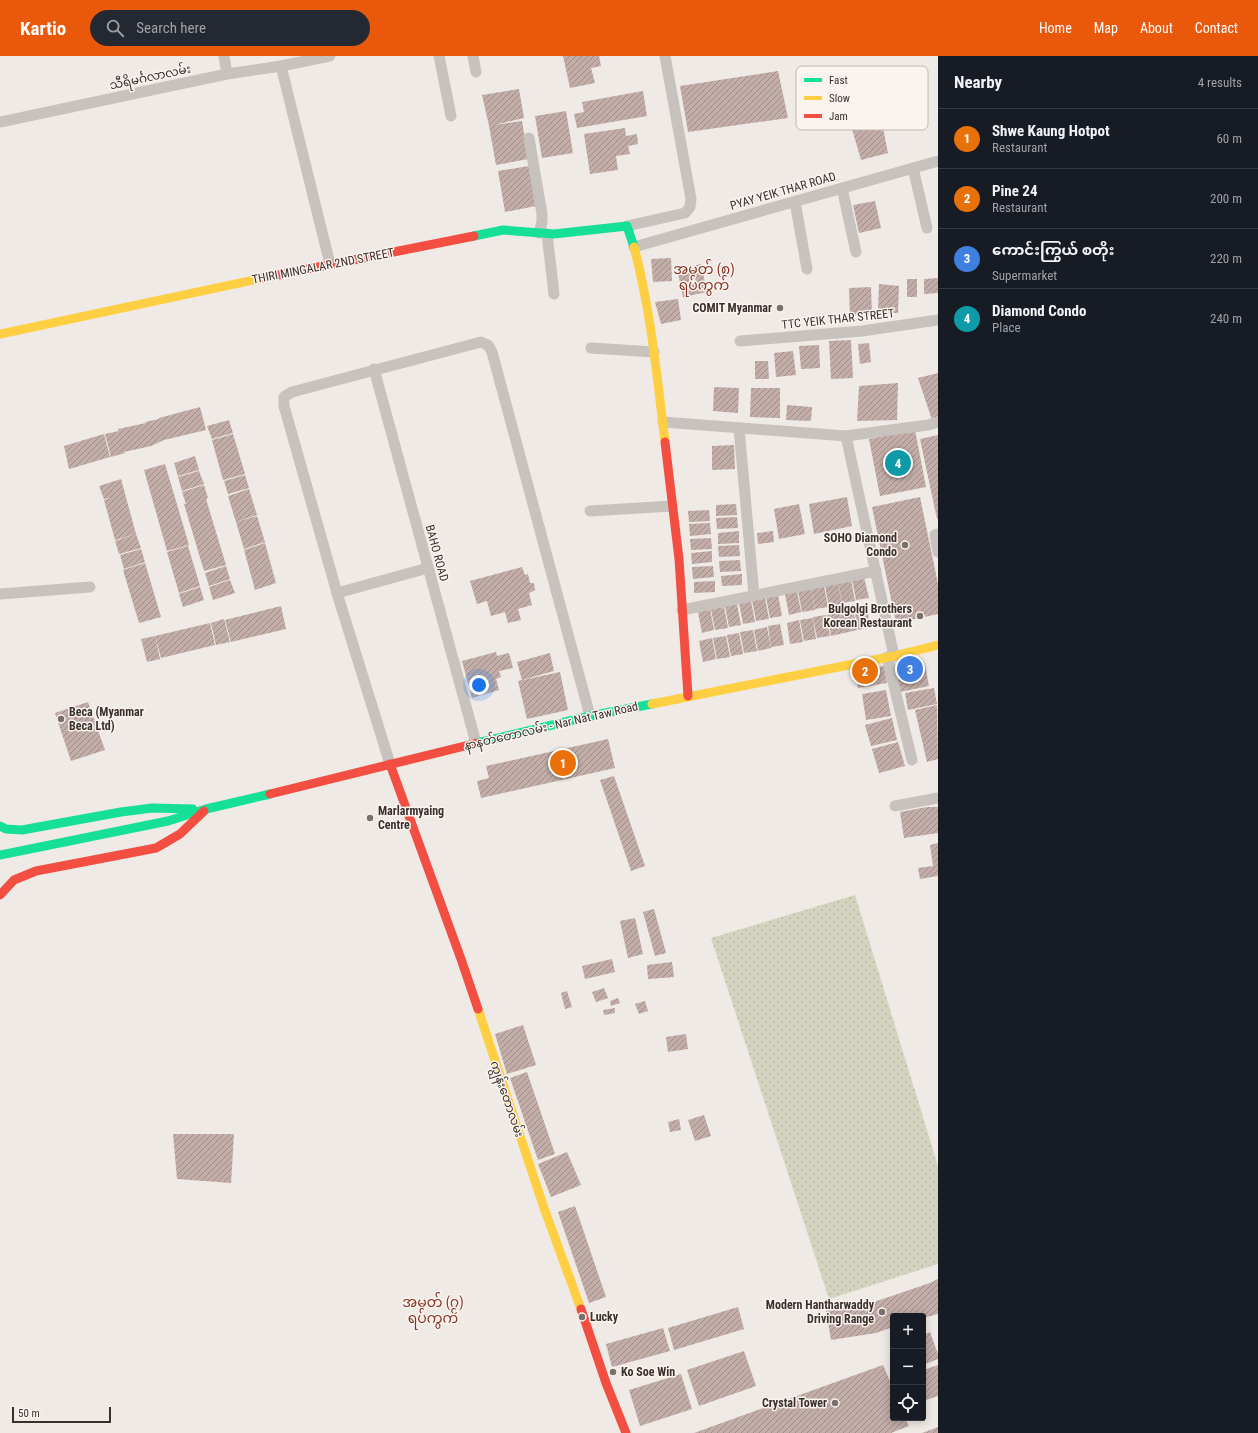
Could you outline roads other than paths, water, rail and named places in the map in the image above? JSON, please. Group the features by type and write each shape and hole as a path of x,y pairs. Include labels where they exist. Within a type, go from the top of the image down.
{"street":[{"path":"224,56 227,74"},
{"name":"သီရိမင်္ဂလာလမ်း","path":"0,122 227,74 281,66 330,56"},
{"path":"439,56 451,116"},
{"path":"473,56 476,72"},
{"path":"666,56 691,199 690,207 685,213 627,226 634,247 654,352 679,559 688,696"},
{"path":"281,66 330,264"},
{"path":"528,138 542,214 543,233 554,294"},
{"name":"PYAY YEIK THAR ROAD","path":"634,247 938,161"},
{"path":"914,168 927,228"},
{"path":"842,188 856,252"},
{"path":"794,202 807,268"},
{"name":"THIRI MINGALAR 2ND STREET","path":"0,334 330,264 503,230 554,234 627,226"},
{"name":"TTC YEIK THAR STREET","path":"740,341 862,331 938,320"},
{"path":"390,764 337,593 284,406 284,397 292,392 374,369 481,342 488,345 492,352 590,716"},
{"path":"591,348 654,352"},
{"name":"BAHO ROAD","path":"374,369 476,743"},
{"path":"663,422 846,436 938,422"},
{"path":"739,428 754,595"},
{"path":"846,436 876,571 890,656 912,760"},
{"path":"590,511 672,506"},
{"path":"938,534 935,535 938,552"},
{"path":"337,593 428,568"},
{"path":"682,610 876,571"},
{"path":"0,594 90,587"},
{"name":"နာနတ်တောလမ်း - Nar Nat Taw Road","path":"0,855 168,821 206,809 590,716 937,648"},
{"name":"ကျွန်းတောလမ်း","path":"390,764 460,959 544,1208 591,1336 606,1383 626,1433"},
{"path":"895,806 938,798"},
{"path":"0,826 6,830 22,830 121,812 152,808 206,809"},
{"path":"0,896 14,880 36,871 156,848 180,834 206,809"}],"place":[{"name":"COMIT Myanmar","path":"780,308"},
{"name":"Diamond Condo","path":"898,463"},
{"name":"SOHO Diamond Condo","path":"905,545"},
{"name":"Bulgolgi Brothers Korean Restaurant","path":"920,616"},
{"name":"ကောင်းကြွယ် စတိုး","path":"910,669"},
{"name":"Pine 24","path":"865,671"},
{"name":"Beca (Myanmar Beca Ltd)","path":"61,719"},
{"name":"Shwe Kaung Hotpot","path":"563,763"},
{"name":"Marlarmyaing Centre","path":"370,818"},
{"name":"Modern Hantharwaddy Driving Range","path":"882,1312"},
{"name":"Lucky","path":"582,1317"},
{"name":"Ko Soe Win","path":"613,1372"},
{"name":"Crystal Tower","path":"835,1403"}],"district":[{"name":"အမှတ် (၈) ရပ်ကွက်","path":"704,278"},
{"name":"အမှတ် (၇) ရပ်ကွက်","path":"433,1310"}]}
